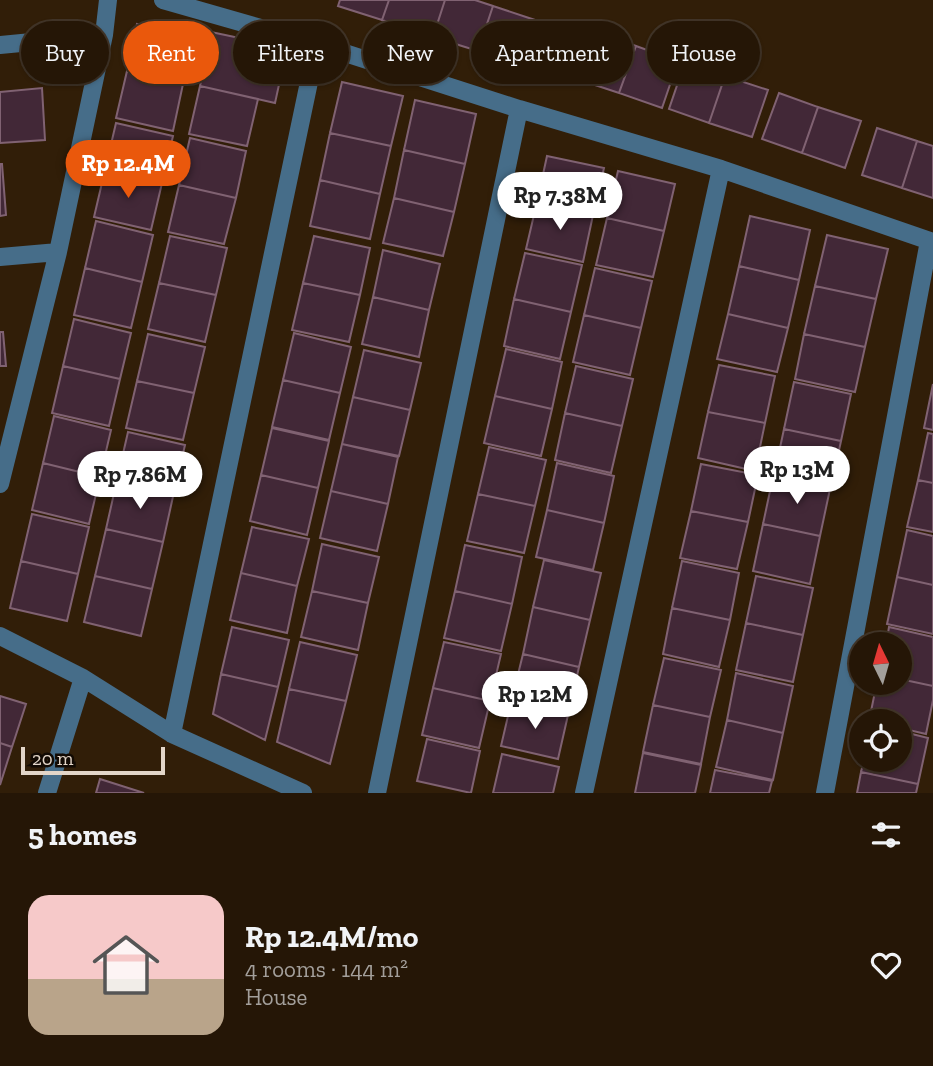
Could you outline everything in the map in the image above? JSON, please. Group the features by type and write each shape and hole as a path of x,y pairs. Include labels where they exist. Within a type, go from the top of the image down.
{"street":[{"path":"106,21 108,0"},
{"path":"163,0 236,21"},
{"path":"0,45 21,43"},
{"path":"349,54 519,109 721,169 931,241 825,793"},
{"path":"1,475 58,252 94,84"},
{"path":"172,734 309,84"},
{"path":"377,793 519,109"},
{"path":"584,793 721,169"},
{"path":"0,257 58,252"},
{"path":"0,636 83,678 172,734 279,788 303,793"},
{"path":"47,793 83,678"}],"building":[{"path":"340,0 389,0 382,20 338,6"},
{"path":"389,0 445,0 438,21 382,20"},
{"path":"445,0 475,0 493,6 488,21 471,21 471,49 457,44 457,21 438,21"},
{"path":"493,6 538,21 488,21"},
{"path":"219,34 233,37 233,84 279,84 275,103 200,86 219,84"},
{"path":"636,46 647,50 647,84 670,84 662,108 619,93 622,84 633,84 633,54"},
{"path":"124,84 183,84 173,131 116,118"},
{"path":"342,84 403,96 391,146 330,133"},
{"path":"592,84 622,84 619,93"},
{"path":"678,84 722,84 709,123 669,109"},
{"path":"722,84 750,84 768,90 752,137 709,123"},
{"path":"200,86 258,99 247,146 189,134"},
{"path":"42,88 45,140 0,143 0,92"},
{"path":"779,93 818,107 802,153 762,139"},
{"path":"415,100 476,114 465,164 404,150"},
{"path":"818,107 861,121 845,168 802,153"},
{"path":"116,123 173,136 162,183 105,170"},
{"path":"877,128 917,141 902,188 862,175"},
{"path":"330,133 391,146 380,194 320,180"},
{"path":"190,138 246,151 236,198 179,185"},
{"path":"917,141 933,146 933,198 902,188"},
{"path":"404,150 465,164 454,212 394,198"},
{"path":"547,156 604,168 593,215 537,202"},
{"path":"0,164 6,215 0,216"},
{"path":"105,170 162,183 151,230 94,217"},
{"path":"618,171 675,184 664,231 607,218"},
{"path":"320,180 380,194 370,239 310,226"},
{"path":"179,185 236,198 224,244 168,232"},
{"path":"394,198 454,212 443,256 383,243"},
{"path":"537,202 593,215 583,262 526,249"},
{"path":"750,216 810,230 799,280 739,266"},
{"path":"607,218 664,231 653,277 596,265"},
{"path":"96,221 153,235 142,282 85,268"},
{"path":"827,235 888,249 876,299 815,286"},
{"path":"170,236 227,248 216,295 159,283"},
{"path":"314,236 370,248 360,295 303,283"},
{"path":"383,250 440,264 429,310 373,297"},
{"path":"525,253 582,265 571,312 514,299"},
{"path":"739,266 799,280 788,328 728,314"},
{"path":"85,268 142,282 131,328 74,315"},
{"path":"595,268 652,281 641,328 584,315"},
{"path":"159,283 216,295 205,342 148,329"},
{"path":"303,283 360,295 349,342 292,330"},
{"path":"815,286 876,299 865,347 804,334"},
{"path":"373,297 429,310 419,357 362,344"},
{"path":"514,299 571,312 560,359 504,346"},
{"path":"728,314 788,328 777,372 717,359"},
{"path":"584,315 641,328 630,375 573,362"},
{"path":"74,319 131,333 120,379 63,366"},
{"path":"0,332 3,332 6,366 0,366"},
{"path":"294,333 351,347 340,393 283,380"},
{"path":"148,334 205,347 194,393 137,381"},
{"path":"804,334 865,347 855,392 795,379"},
{"path":"506,349 562,362 552,409 495,396"},
{"path":"364,350 421,363 410,410 353,397"},
{"path":"719,365 775,376 765,423 708,412"},
{"path":"63,366 120,379 109,426 52,413"},
{"path":"576,366 633,379 622,426 565,413"},
{"path":"283,380 340,393 329,440 272,427"},
{"path":"137,381 194,393 183,440 126,428"},
{"path":"794,382 851,394 841,441 784,429"},
{"path":"933,384 933,430 924,428"},
{"path":"495,396 552,409 541,456 484,443"},
{"path":"353,397 410,410 399,456 342,444"},
{"path":"708,412 765,423 755,471 698,458"},
{"path":"565,413 622,426 611,473 555,460"},
{"path":"54,416 111,430 100,477 43,463"},
{"path":"272,428 329,441 318,488 261,475"},
{"path":"784,429 841,441 831,488 774,476"},
{"path":"128,432 185,445 174,492 117,480"},
{"path":"928,433 933,434 933,483 918,480"},
{"path":"342,444 398,457 388,504 331,491"},
{"path":"489,447 546,460 535,506 478,494"},
{"path":"43,463 100,477 89,524 32,510"},
{"path":"557,463 614,476 604,523 547,510"},
{"path":"701,464 758,475 748,522 691,511"},
{"path":"261,475 318,488 307,535 250,521"},
{"path":"773,477 830,489 820,536 763,524"},
{"path":"117,480 174,492 163,542 106,529"},
{"path":"918,480 933,483 933,532 907,527"},
{"path":"331,491 388,504 377,551 320,538"},
{"path":"478,494 535,506 524,553 467,541"},
{"path":"547,510 604,523 593,570 536,557"},
{"path":"691,511 748,522 737,569 680,558"},
{"path":"32,514 89,527 78,574 21,561"},
{"path":"763,524 820,536 810,584 753,571"},
{"path":"252,527 309,539 297,586 241,573"},
{"path":"106,529 163,542 152,589 95,576"},
{"path":"907,530 933,536 933,585 897,577"},
{"path":"322,544 379,557 368,603 312,591"},
{"path":"465,545 522,557 512,604 455,591"},
{"path":"544,560 601,573 590,620 533,607"},
{"path":"21,561 78,574 67,621 10,608"},
{"path":"682,561 739,573 730,620 672,608"},
{"path":"241,573 297,586 287,633 230,620"},
{"path":"95,576 152,589 141,636 84,622"},
{"path":"756,576 813,588 803,635 746,623"},
{"path":"897,577 933,585 933,634 887,624"},
{"path":"312,591 368,603 358,650 301,637"},
{"path":"455,591 512,604 501,651 444,638"},
{"path":"533,607 590,620 579,667 523,654"},
{"path":"672,608 730,620 719,667 663,654"},
{"path":"746,623 803,635 793,682 736,670"},
{"path":"232,627 289,640 278,687 221,674"},
{"path":"889,627 911,632 888,632"},
{"path":"912,632 933,637 933,686 912,682"},
{"path":"300,642 357,655 346,701 289,689"},
{"path":"444,642 501,654 490,701 433,688"},
{"path":"523,654 579,667 568,715 511,703"},
{"path":"664,658 721,670 710,717 653,705"},
{"path":"736,673 793,686 783,733 727,720"},
{"path":"221,674 278,687 265,740 213,714"},
{"path":"912,682 933,686 926,734 912,731 912,709 871,709 874,695 912,695"},
{"path":"433,688 490,701 479,748 422,735"},
{"path":"289,689 346,701 330,764 277,742"},
{"path":"0,696 26,704 12,747 0,743"},
{"path":"511,703 568,715 558,759 501,746"},
{"path":"653,705 710,717 701,764 643,752"},
{"path":"727,720 783,733 773,780 716,767"},
{"path":"912,734 928,738 918,784 861,772 912,772"},
{"path":"427,739 480,751 471,793 417,781"},
{"path":"0,743 12,747 0,785"},
{"path":"643,753 701,765 695,793 635,793"},
{"path":"502,754 559,767 553,793 493,793"},
{"path":"715,770 772,781 769,793 710,793"},
{"path":"861,772 918,784 916,793 857,793"},
{"path":"100,779 144,793 96,793"}]}
